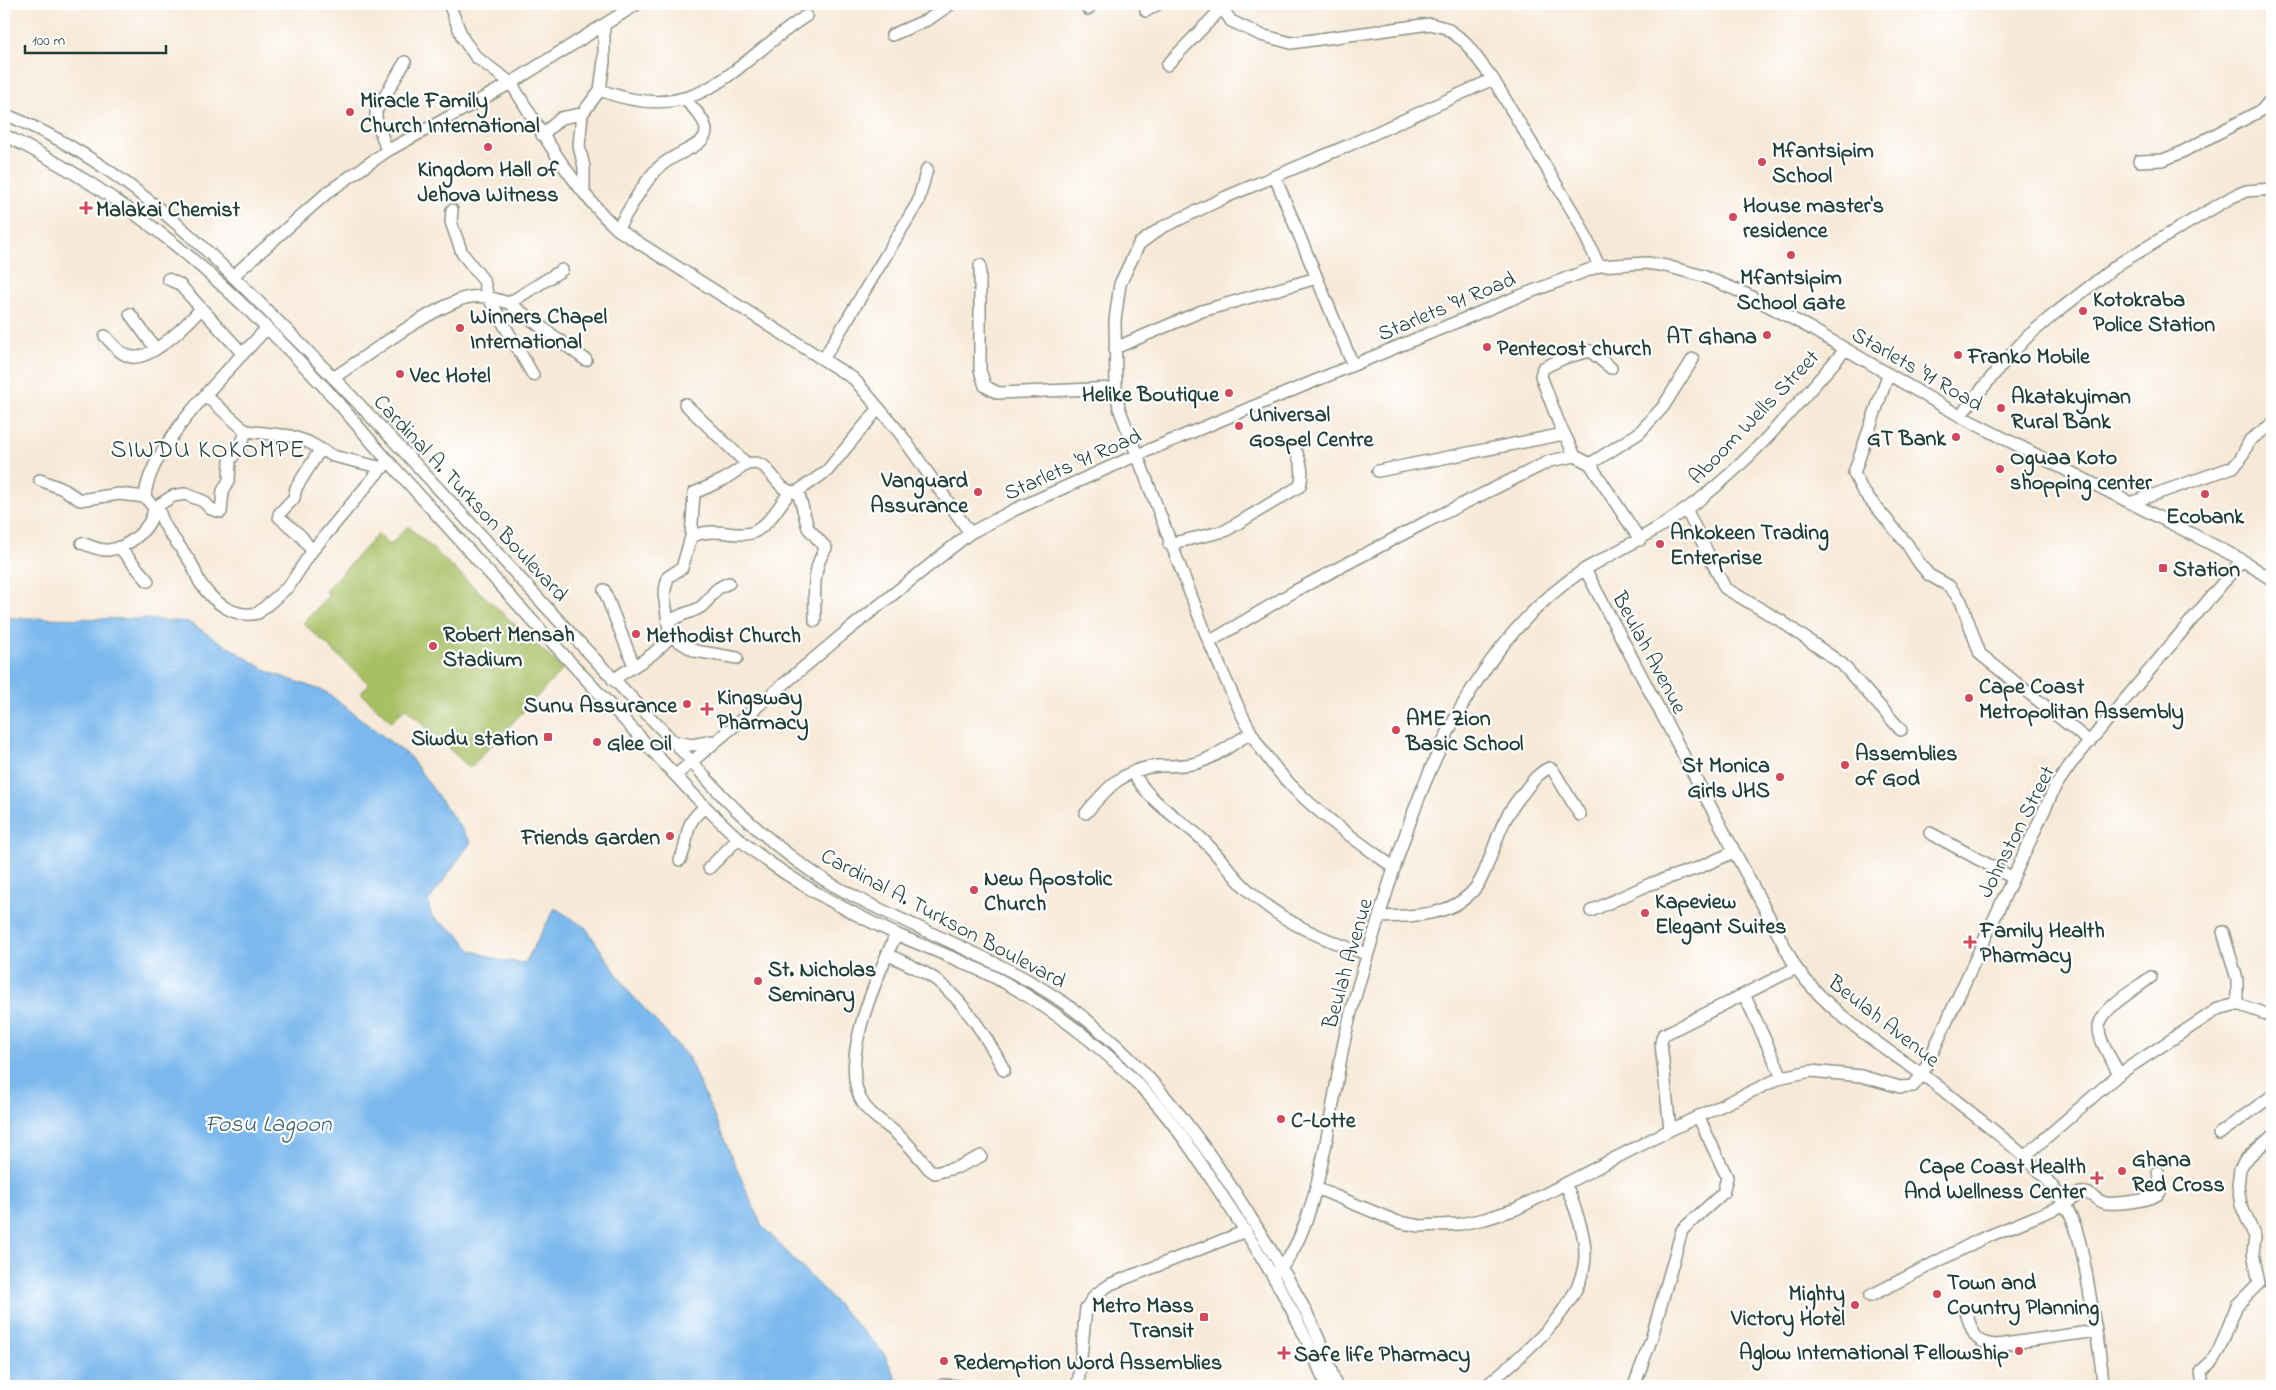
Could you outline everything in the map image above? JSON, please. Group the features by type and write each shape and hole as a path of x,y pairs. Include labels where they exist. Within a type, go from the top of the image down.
{"street":[{"path":"450,4 463,40 476,57 511,83 542,135 595,208 617,229 824,358 854,379 879,408 970,533"},
{"path":"233,276 328,192 387,151 511,83 637,4"},
{"path":"892,35 929,20 951,4"},
{"path":"1146,10 1158,4"},
{"path":"1167,64 1221,6 1231,22 1261,35 1291,43 1430,24 1446,28 1464,41 1493,80 1579,222 1599,266"},
{"path":"600,90 625,100 660,103 683,98 724,80 806,16"},
{"path":"584,192 584,168 579,146 582,114 600,90 604,61 604,26"},
{"path":"387,151 376,118 376,111 405,62"},
{"path":"1394,867 1319,813 1270,760 1251,733 1209,642 1137,455 1121,419 1116,388 1115,320 1120,284 1139,244 1161,228 1493,80"},
{"path":"617,229 655,171 675,157 700,144 706,132 701,114 683,98"},
{"path":"2139,161 2163,160 2267,112 2272,98"},
{"name":"Cardinal A. Turkson Boulevard","path":"4,114 56,138 129,184 172,218 233,276 426,474 594,661 738,811 768,839 830,883 902,920 1028,980 1072,1009 1135,1063 1198,1138 1283,1266 1314,1329 1329,1363 1336,1386"},
{"path":"542,135 561,118 582,114"},
{"name":"Cardinal A. Turkson Boulevard","path":"4,135 91,182 131,209 200,263 323,387 387,466 414,488 581,674 705,807 739,838 778,869 830,900 896,934 1006,983 1046,1008 1113,1060 1143,1088 1198,1158 1246,1231 1302,1328 1326,1386"},
{"path":"824,358 918,202 927,168"},
{"path":"1275,177 1353,365"},
{"path":"1960,416 1977,393 2027,337 2120,263 2232,197 2246,191 2272,189"},
{"path":"452,210 451,222 462,253 484,281 488,297 533,375"},
{"name":"Starlets '91 Road","path":"676,774 690,760 970,533 1016,508 1137,455 1512,299 1599,266 1647,263 1703,276 1746,294 1808,327 1844,350 1960,416 2242,560 2272,580"},
{"path":"980,265 980,370 985,386 998,394 1116,388"},
{"path":"509,303 562,270"},
{"path":"1115,348 1202,312 1318,278"},
{"path":"168,279 179,284 243,354"},
{"path":"333,378 417,323 458,300 474,296 488,297 509,303 586,360"},
{"path":"105,336 118,351 131,357 140,357 178,334 201,309"},
{"path":"258,320 267,311"},
{"path":"130,314 155,348"},
{"path":"145,497 146,482 158,455 206,396 266,329"},
{"name":"Aboom Wells Street","path":"1585,569 1640,540 1686,509 1728,475 1778,425 1844,350"},
{"path":"1611,368 1590,351 1564,358 1543,368 1540,376 1575,456 1590,464 1640,540"},
{"path":"1590,464 1639,433 1663,408 1693,359"},
{"path":"1888,375 1854,474 1862,490 1907,544 1919,563 1930,575 1949,586 1961,601 1980,654 2090,742"},
{"path":"206,396 246,431 290,436 308,442 333,456 387,466"},
{"path":"685,404 747,464"},
{"path":"691,537 706,532 746,534 758,530 794,492 827,471 879,408"},
{"path":"2130,503 2233,467 2240,460 2250,440 2272,424"},
{"path":"82,543 102,550 120,547 149,525 156,507 173,496 185,494 203,501 211,509 221,512 223,491 229,480 230,460 241,446 246,431"},
{"path":"1378,471 1564,434"},
{"path":"1170,544 1225,531 1300,486 1304,474 1295,449"},
{"path":"312,551 300,536 279,518 279,514 294,498 296,488 320,450"},
{"path":"1209,642 1295,591 1426,522 1550,461 1575,456"},
{"path":"613,680 634,666 651,658 670,636 669,623 665,612 664,594 670,574 682,568 691,537 694,493 723,480 747,464 756,463 764,466 782,487 794,492 808,528 826,548 818,558 816,568 815,621"},
{"path":"40,480 63,489 80,500 119,494 145,497 156,507 162,522 191,562 201,584 223,606 233,613 244,615 258,613 289,586 312,551 387,466"},
{"path":"414,488 426,474"},
{"path":"1686,509 1725,588 1781,621 1842,664 1901,730"},
{"path":"120,547 148,581"},
{"name":"Johnston Street","path":"1922,1075 2055,787 2090,742 2242,560"},
{"name":"Beulah Avenue","path":"1273,1276 1283,1266 1297,1241 1316,1188 1341,1055 1367,954 1394,867 1425,782 1449,729 1471,689 1509,637 1544,600 1585,569 1796,968 1819,996 2025,1156 2046,1178 2064,1205 2074,1226 2083,1258 2096,1331 2103,1386"},
{"path":"669,623 681,613 701,607 715,589 729,583"},
{"path":"604,590 634,666"},
{"path":"670,636 695,651 737,658"},
{"path":"581,674 594,661"},
{"path":"1086,813 1110,784 1133,772 1157,766 1176,767 1198,763 1216,756 1251,733"},
{"path":"672,741 692,744 715,740"},
{"path":"1379,916 1415,916 1433,913 1466,899 1476,888 1484,872 1507,813 1545,770 1549,768 1553,770 1580,815"},
{"path":"1133,772 1151,798 1195,833 1233,875 1266,905 1310,932 1367,954"},
{"path":"680,860 685,850 687,833 692,817 705,807"},
{"path":"1930,833 2013,878"},
{"path":"709,868 739,838"},
{"path":"1591,911 1650,884 1698,868 1734,852"},
{"path":"2223,932 2237,979 2237,1004"},
{"path":"896,934 863,1018 856,1043 856,1084 862,1103 871,1114 897,1133 929,1169 935,1172 958,1167 981,1156"},
{"path":"887,954 923,972 947,990 975,1021 1004,1070"},
{"path":"1670,1130 1661,1043 1662,1035 1796,968"},
{"path":"2119,1074 2101,1036 2099,1026 2104,1016 2113,1006 2151,977"},
{"path":"1744,994 1782,1077"},
{"path":"2025,1156 2119,1074 2218,1008 2237,1004 2272,1016"},
{"path":"1316,1188 1383,1218 1420,1226 1440,1226 1485,1220 1516,1209 1698,1116 1782,1077 1811,1072 1861,1076 1906,1088 1913,1086 1922,1075"},
{"path":"2219,1134 2272,1096"},
{"path":"1634,1386 1651,1340 1682,1230 1723,1193 1726,1186 1726,1177 1698,1116"},
{"path":"2203,1386 2201,1371 2212,1361 2219,1350 2237,1305 2258,1283 2252,1253 2255,1236 2241,1206 2238,1186 2240,1169 2245,1160 2272,1136"},
{"path":"1870,1296 1979,1240 2064,1205 2084,1192 2107,1203 2148,1199 2161,1190 2158,1172"},
{"path":"1486,1386 1562,1313 1576,1290 1584,1265 1583,1238 1566,1184"},
{"path":"1078,1386 1086,1308 1096,1294 1111,1284 1182,1258 1246,1231"},
{"path":"1965,1310 1974,1335 1987,1344 1997,1345 2096,1331"},
{"path":"943,1385 959,1386"}],"green space":[{"name":"Robert Mensah Stadium","path":"408,526 563,669 470,768 405,708 392,722 361,693 369,684 303,623 329,595 325,591 378,534 390,545"}],"water":[{"name":"Fosu Lagoon","path":"4,618 146,619 188,622 269,672 326,692 410,757 471,842 428,902 432,917 458,934 471,950 499,960 525,963 555,908 586,928 629,992 688,1057 762,1226 883,1352 900,1386 4,1386"}],"place":[{"name":"Miracle Family Church International","path":"350,112"},
{"name":"Kingdom Hall of Jehova Witness","path":"488,147"},
{"name":"Mfantsipim School","path":"1762,162"},
{"name":"Malakai Chemist","path":"86,208"},
{"name":"House master's residence","path":"1733,217"},
{"name":"Mfantsipim School Gate","path":"1791,255"},
{"name":"Kotokraba Police Station","path":"2083,311"},
{"name":"Winners Chapel International","path":"460,328"},
{"name":"AT Ghana","path":"1767,335"},
{"name":"Pentecost church","path":"1487,347"},
{"name":"Franko Mobile","path":"1958,355"},
{"name":"Vec Hotel","path":"400,374"},
{"name":"Helike Boutique","path":"1229,393"},
{"name":"Akatakyiman Rural Bank","path":"2001,408"},
{"name":"Universal Gospel Centre","path":"1239,426"},
{"name":"GT Bank","path":"1956,437"},
{"name":"Oguaa Koto shopping center","path":"2000,469"},
{"name":"Vanguard Assurance","path":"978,492"},
{"name":"Ecobank","path":"2205,494"},
{"name":"Ankokeen Trading Enterprise","path":"1660,544"},
{"name":"Station","path":"2163,568"},
{"name":"Methodist Church","path":"636,634"},
{"name":"Robert Mensah Stadium","path":"433,646"},
{"name":"Cape Coast Metropolitan Assembly","path":"1969,698"},
{"name":"Sunu Assurance","path":"687,704"},
{"name":"Kingsway Pharmacy","path":"707,709"},
{"name":"AME Zion Basic School","path":"1396,730"},
{"name":"Siwdu station","path":"548,737"},
{"name":"Glee Oil","path":"597,742"},
{"name":"Assemblies of God","path":"1845,765"},
{"name":"St Monica Girls JHS","path":"1780,777"},
{"name":"Friends Garden","path":"670,836"},
{"name":"New Apostolic Church","path":"974,890"},
{"name":"Kapeview Elegant Suites","path":"1645,913"},
{"name":"Family Health Pharmacy","path":"1970,942"},
{"name":"St. Nicholas Seminary","path":"758,981"},
{"name":"C-Lotte","path":"1281,1119"},
{"name":"Ghana Red Cross","path":"2122,1171"},
{"name":"Cape Coast Health And Wellness Center","path":"2097,1178"},
{"name":"Town and Country Planning","path":"1937,1294"},
{"name":"Mighty Victory Hotel","path":"1855,1305"},
{"name":"Metro Mass Transit","path":"1204,1317"},
{"name":"Aglow International Fellowship","path":"2019,1351"},
{"name":"Safe life Pharmacy","path":"1284,1353"},
{"name":"Redemption Word Assemblies","path":"944,1361"}],"district":[{"name":"SIWDU KOKOMPE","path":"208,448"}]}
